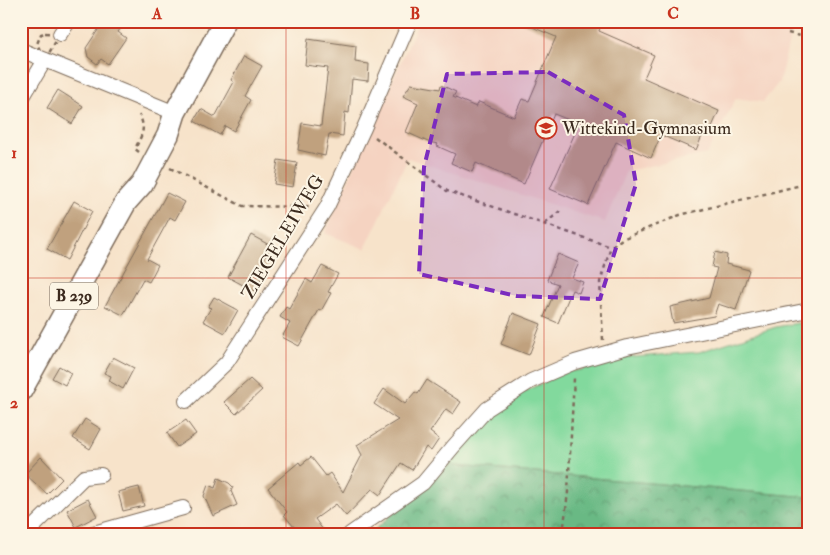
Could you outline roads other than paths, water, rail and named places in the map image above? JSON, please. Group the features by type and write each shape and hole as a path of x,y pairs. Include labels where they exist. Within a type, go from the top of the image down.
{"main road":[{"name":"B 239","path":"21,391 126,202 142,184 149,157 168,135 175,113 226,21"}],"street":[{"path":"60,34 69,21"},
{"name":"ZIEGELEIWEG","path":"186,401 227,362 327,207 364,128 410,21"},
{"path":"21,50 175,113"},
{"path":"21,100 45,60"},
{"path":"350,534 423,482 487,409 531,381 575,362 627,347 809,310"},
{"path":"26,534 84,477 102,475"},
{"path":"90,534 183,508"}],"place":[{"name":"Wittekind-Gymnasium","path":"546,128"}]}
